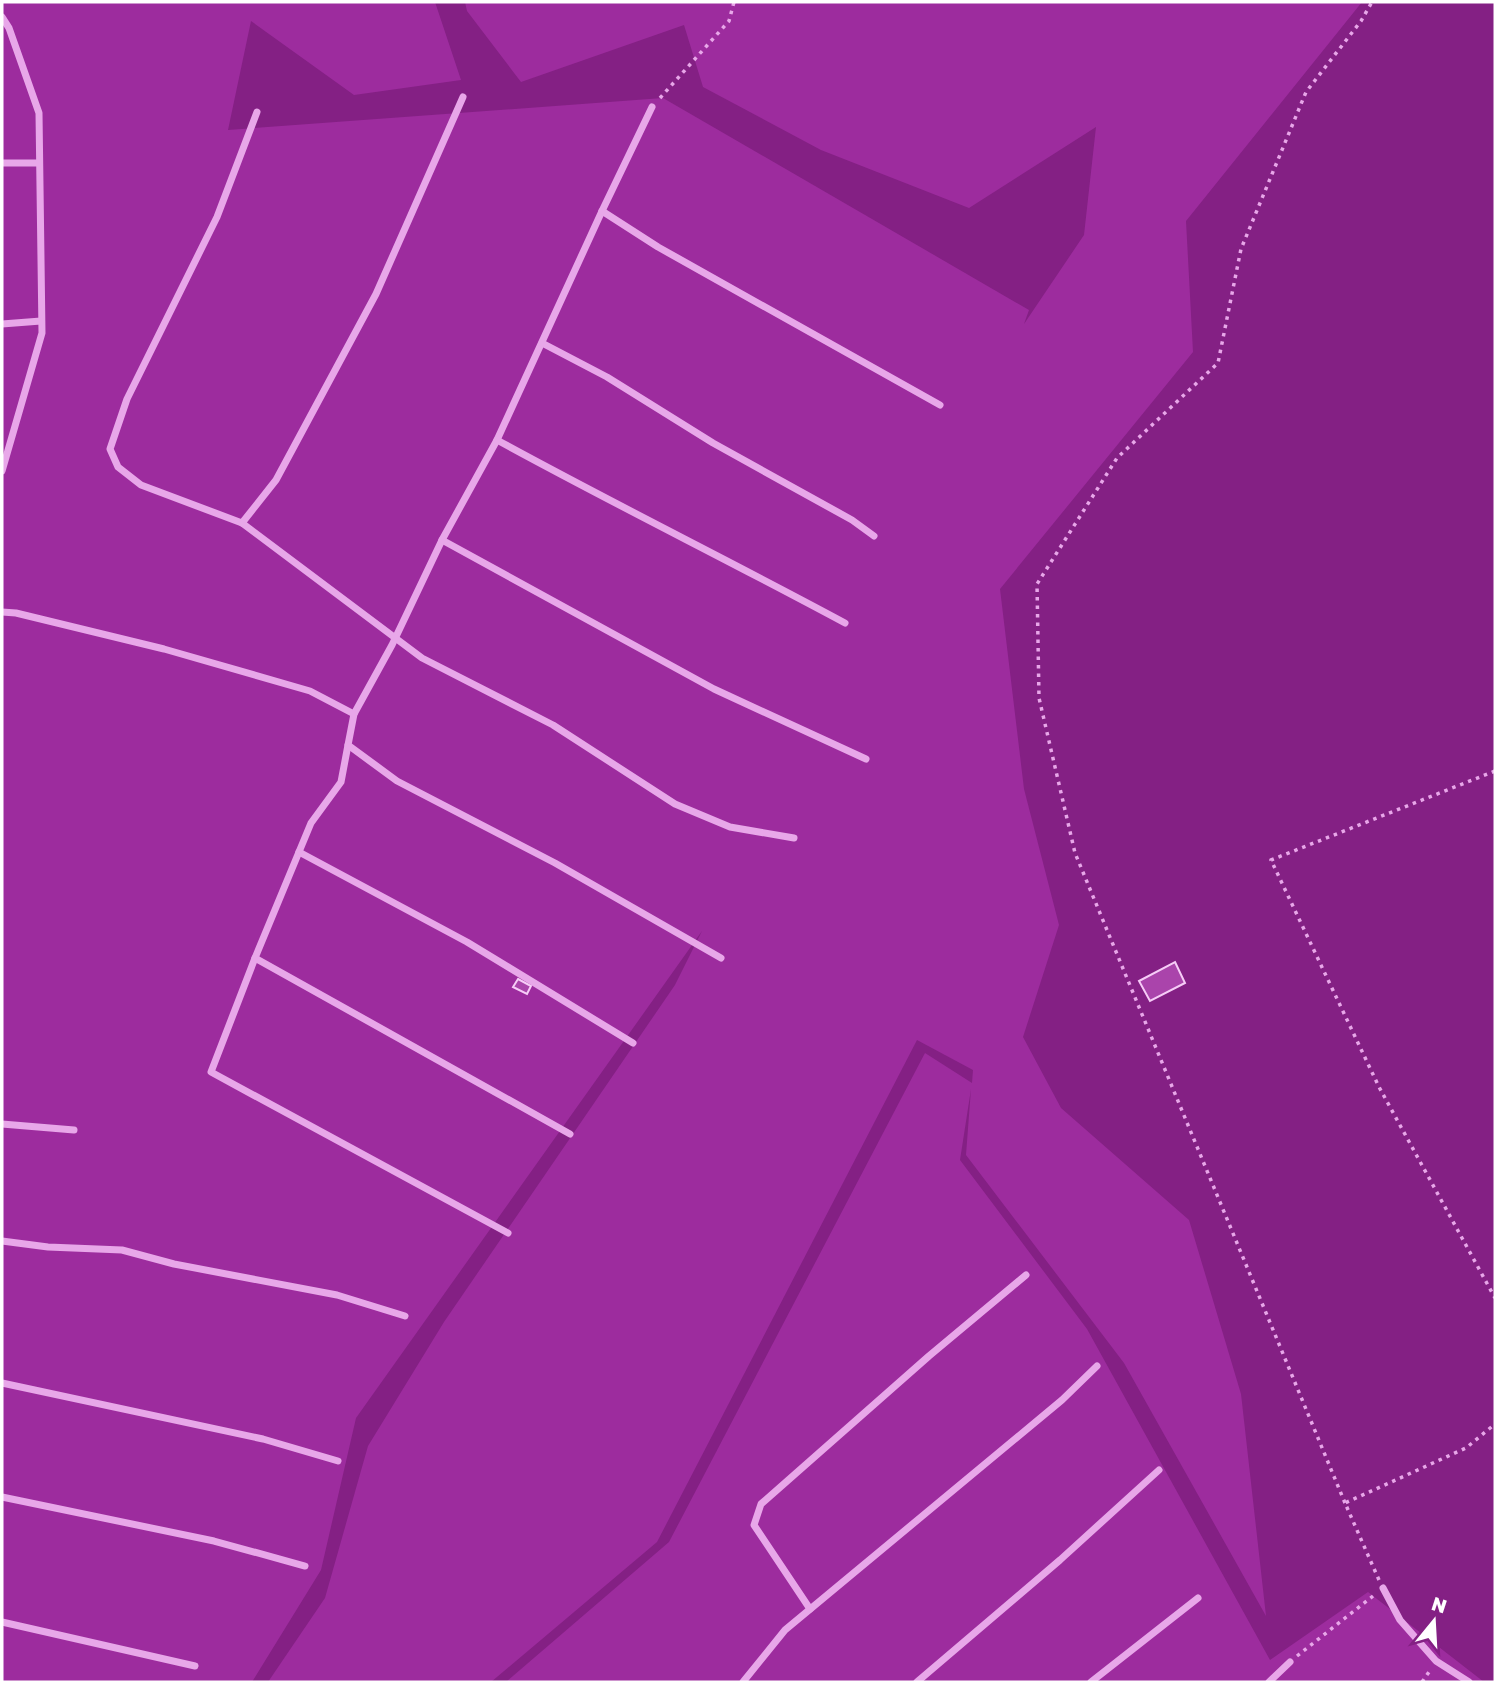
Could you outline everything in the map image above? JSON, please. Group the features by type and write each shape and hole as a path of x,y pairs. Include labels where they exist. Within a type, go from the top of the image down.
{"street":[{"path":"2,17 9,28 39,113 41,321 41,333 2,471"},
{"path":"242,523 276,480 376,294 463,97"},
{"path":"508,1233 211,1072 311,823 341,782 354,714 396,638 442,540 497,440 601,211 652,107"},
{"path":"257,112 217,217 127,399 110,449 118,467 141,485 242,523 422,657 553,725 675,804 730,827 794,838"},
{"path":"2,163 39,163"},
{"path":"601,211 658,247 940,405"},
{"path":"2,324 41,321"},
{"path":"542,343 607,377 713,443 852,520 874,536"},
{"path":"497,440 845,622"},
{"path":"442,540 714,689 866,759"},
{"path":"2,612 16,613 164,649 283,683 310,691 354,714"},
{"path":"348,745 397,781 544,857 722,958"},
{"path":"299,852 467,942 633,1043"},
{"path":"255,958 570,1134"},
{"path":"2,1124 74,1130"},
{"path":"2,1241 48,1247 122,1250 174,1264 337,1295 405,1316"},
{"path":"810,1609 754,1525 761,1504 919,1364 1026,1275"},
{"path":"743,1682 785,1630 1062,1400 1097,1366"},
{"path":"2,1383 263,1439 338,1461"},
{"path":"917,1682 1060,1560 1159,1470"},
{"path":"2,1497 214,1541 306,1566"},
{"path":"1383,1588 1400,1620 1436,1661 1469,1682"},
{"path":"1091,1682 1198,1598"},
{"path":"2,1622 195,1666"},
{"path":"1269,1682 1290,1662"}],"path":[{"path":"652,107 729,20 734,2"},
{"path":"1290,1662 1383,1588 1345,1503 1075,853 1038,698 1037,583 1117,458 1218,363 1241,249 1306,92 1361,21 1371,2"},
{"path":"1495,771 1270,860 1379,1087 1495,1298"},
{"path":"1345,1503 1466,1448 1495,1424"}],"shaded area":[{"path":"2,2 435,2 461,80 354,95 251,21 228,130 663,98 1029,310 1024,324 1084,235 1096,127 969,208 821,150 703,87 684,25 521,82 467,11 465,2 1362,2 1186,221 1193,352 1000,589 1024,789 1059,925 1023,1037 1061,1108 1189,1220 1241,1394 1266,1616 1124,1363 966,1155 971,1089 960,1160 1087,1329 1270,1660 1368,1592 1484,1682 506,1682 669,1542 925,1053 972,1083 973,1070 917,1040 657,1542 491,1682 268,1682 325,1598 368,1446 444,1322 675,985 702,931 356,1418 321,1570 252,1682 2,1682"}],"building":[{"path":"1175,962 1185,983 1150,1001 1139,981"},
{"path":"518,979 531,986 527,994 513,987"}]}
